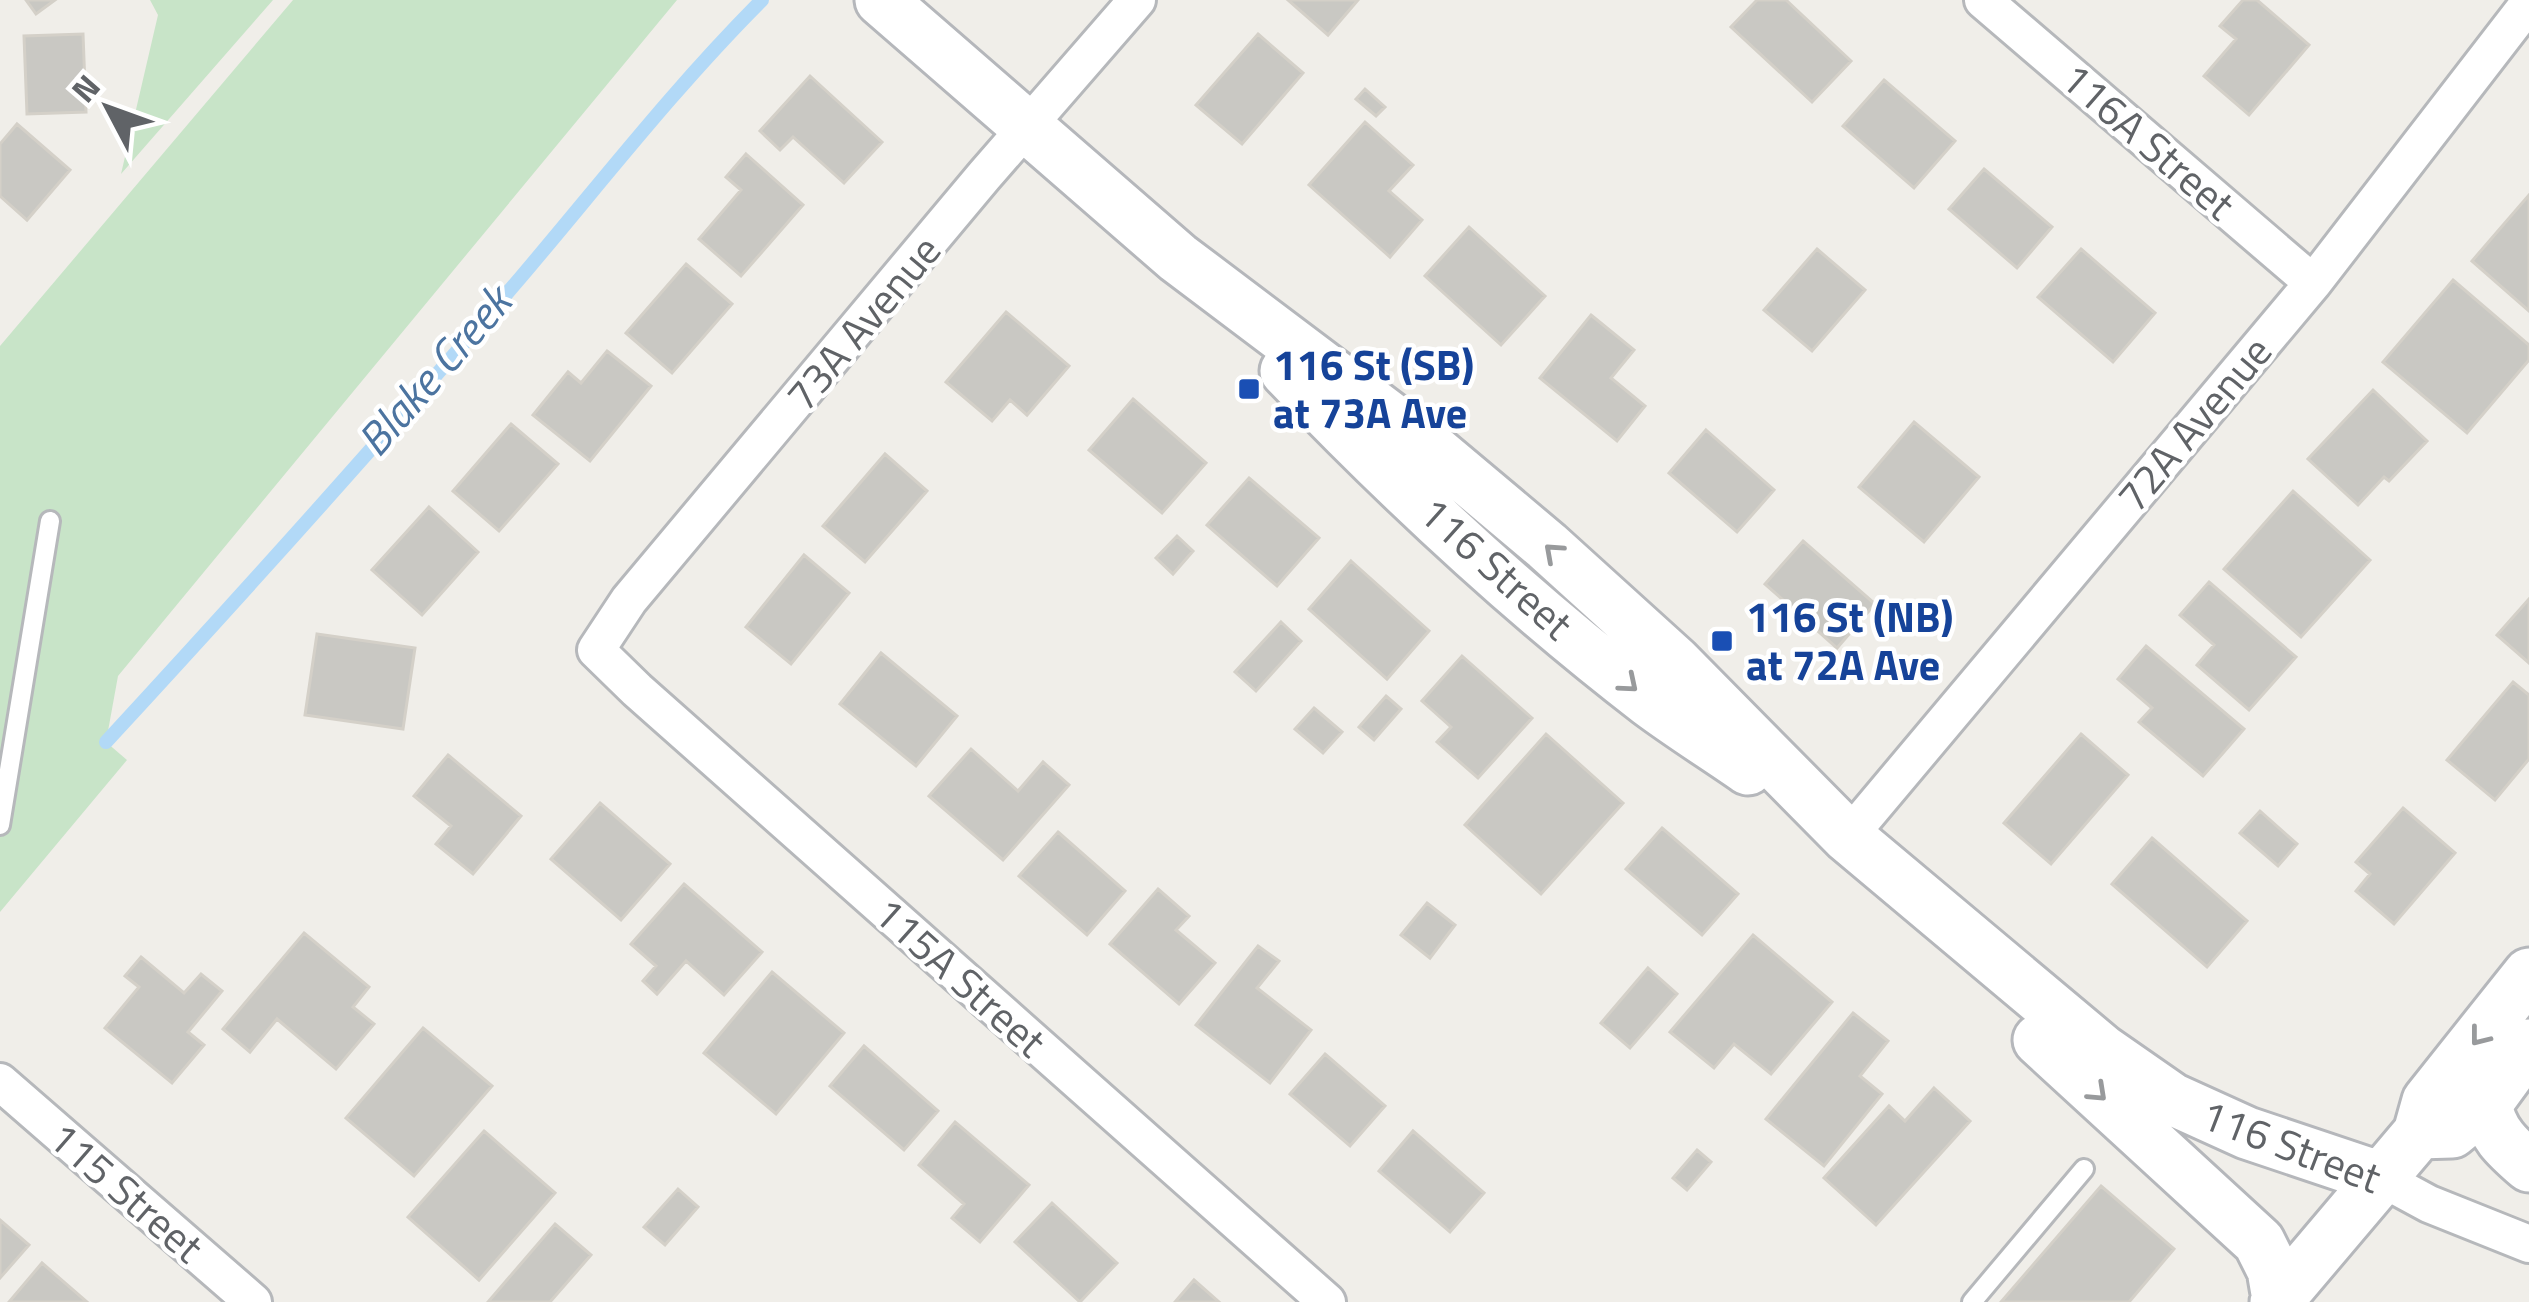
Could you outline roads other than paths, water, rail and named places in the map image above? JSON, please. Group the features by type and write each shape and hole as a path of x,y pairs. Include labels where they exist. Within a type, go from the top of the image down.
{"street":[{"name":"116 Street","path":"881,0 1178,258 1327,414 1501,577 1651,702 1849,837 2103,1052 2172,1100 2247,1133 2381,1178 2428,1204 2529,1244"},
{"name":"73A Avenue","path":"596,650 629,600 1137,0"},
{"name":"116A Street","path":"1983,0 2313,283"},
{"name":"72A Avenue","path":"1849,837 2313,283 2529,3"},
{"name":"115A Street","path":"596,650 1327,1302"},
{"path":"1971,939 2037,1037 2259,1242 2273,1270 2277,1300"},
{"path":"2277,1300 2419,1132 2428,1101 2529,974"},
{"path":"2419,1132 2452,1132 2486,1104 2529,1045"},
{"name":"115 Street","path":"0,1082 253,1302"},
{"path":"2486,1104 2489,1121 2503,1144 2529,1166"}],"lane":[{"path":"0,825 50,521"},
{"path":"1972,1302 2084,1169"}],"waterway":[{"name":"Blake Creek","path":"106,742 368,453 668,101 762,0"}],"place":[{"name":"116 St (SB) at 73A Ave","path":"1249,389"},
{"name":"116 St (NB) at 72A Ave","path":"1722,641"}]}
